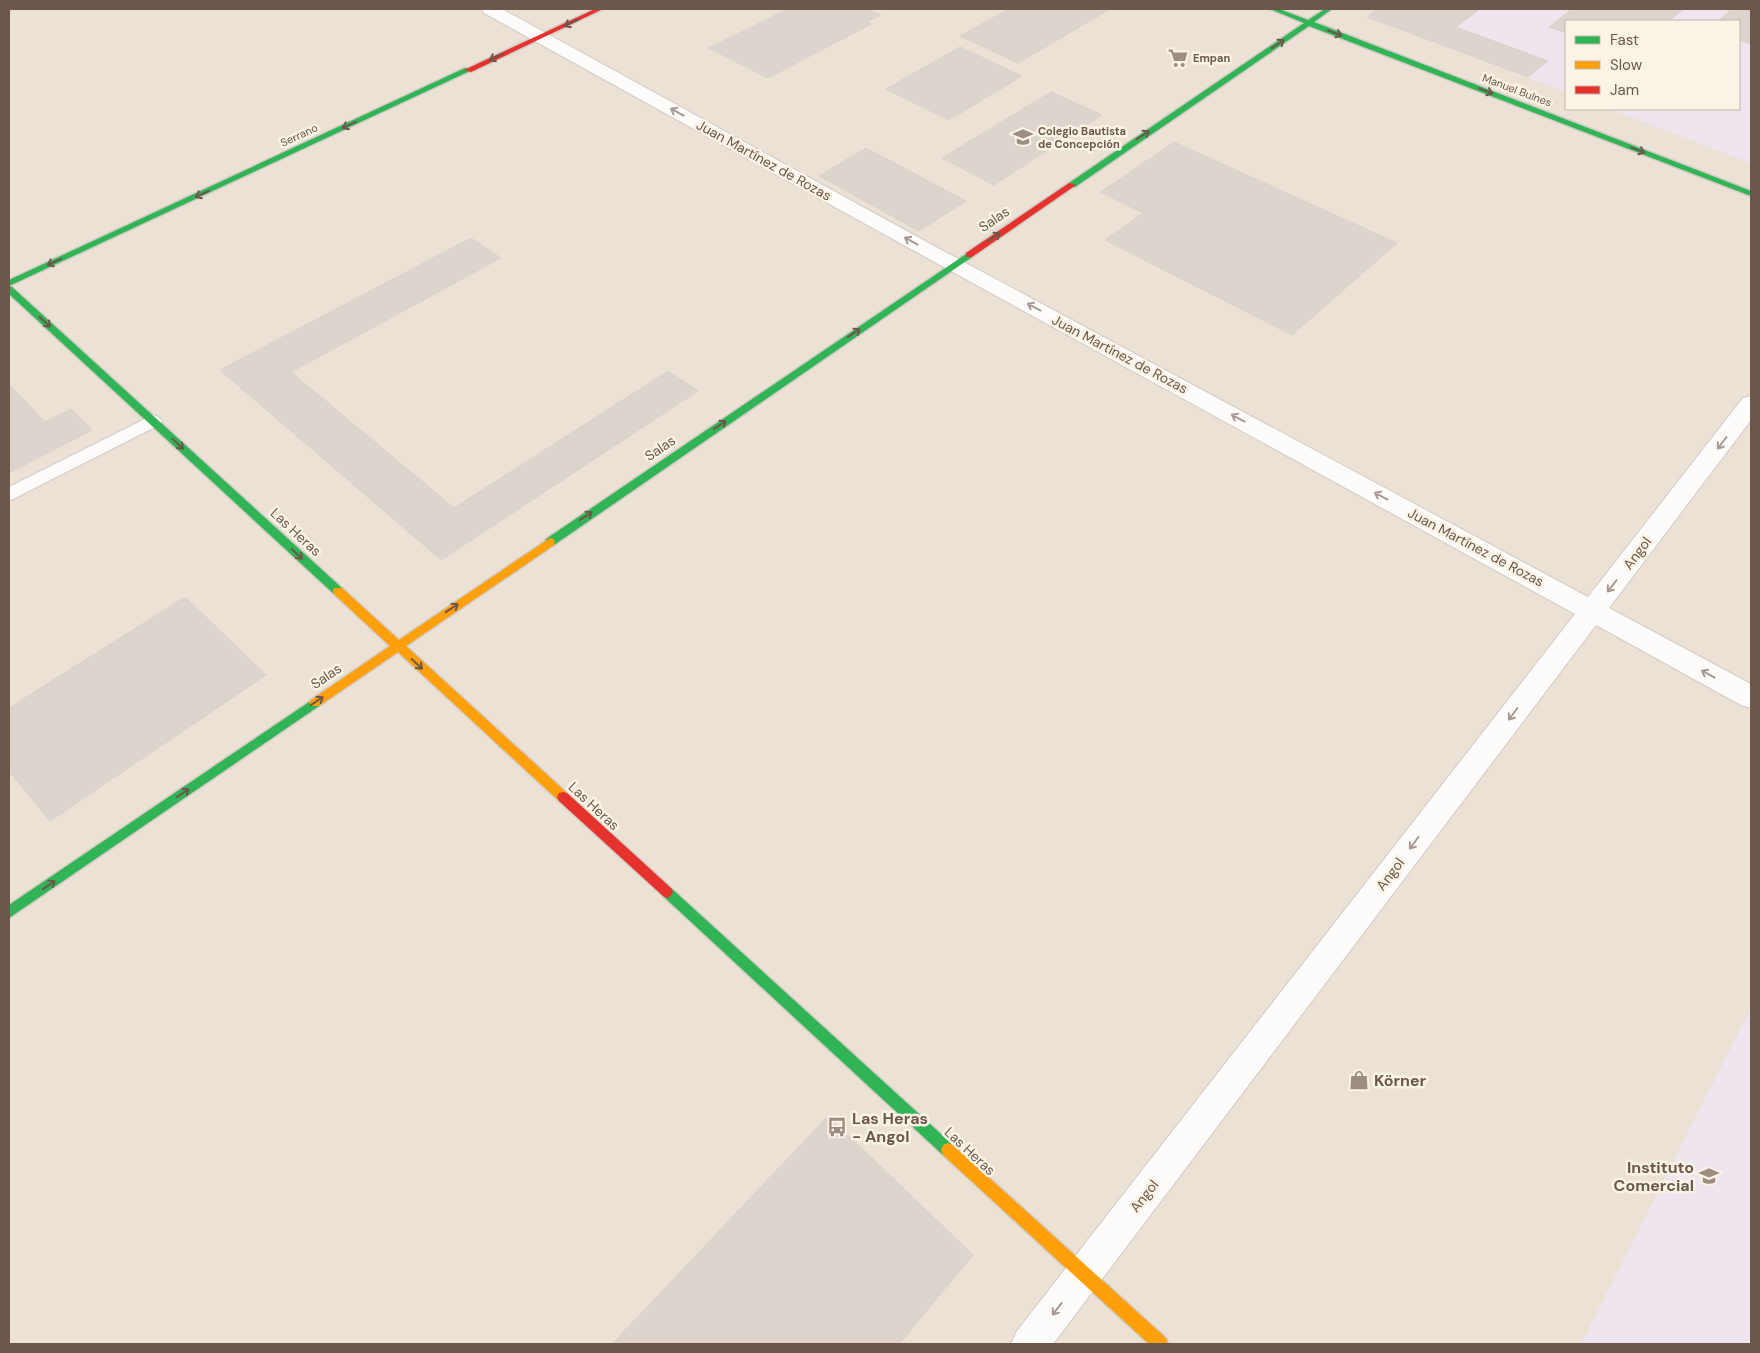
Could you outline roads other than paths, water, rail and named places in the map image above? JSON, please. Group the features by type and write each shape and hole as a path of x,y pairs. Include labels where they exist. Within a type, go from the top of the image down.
{"street":[{"name":"Juan Martínez de Rozas","path":"490,9 954,264 1751,697"},
{"name":"Serrano","path":"9,283 599,9"},
{"name":"Manuel Bulnes","path":"1273,9 1751,194"},
{"name":"Salas","path":"9,912 1329,9"},
{"name":"Las Heras","path":"9,289 1160,1344"},
{"name":"Angol","path":"1030,1344 1751,404"}],"lane":[{"path":"9,495 153,421"}],"place":[{"name":"Empan","path":"1178,58"},
{"name":"Colegio Bautista de Concepción","path":"1023,137"},
{"name":"Körner","path":"1359,1080"},
{"name":"Las Heras - Angol","path":"837,1127"},
{"name":"Instituto Comercial","path":"1709,1176"}]}
